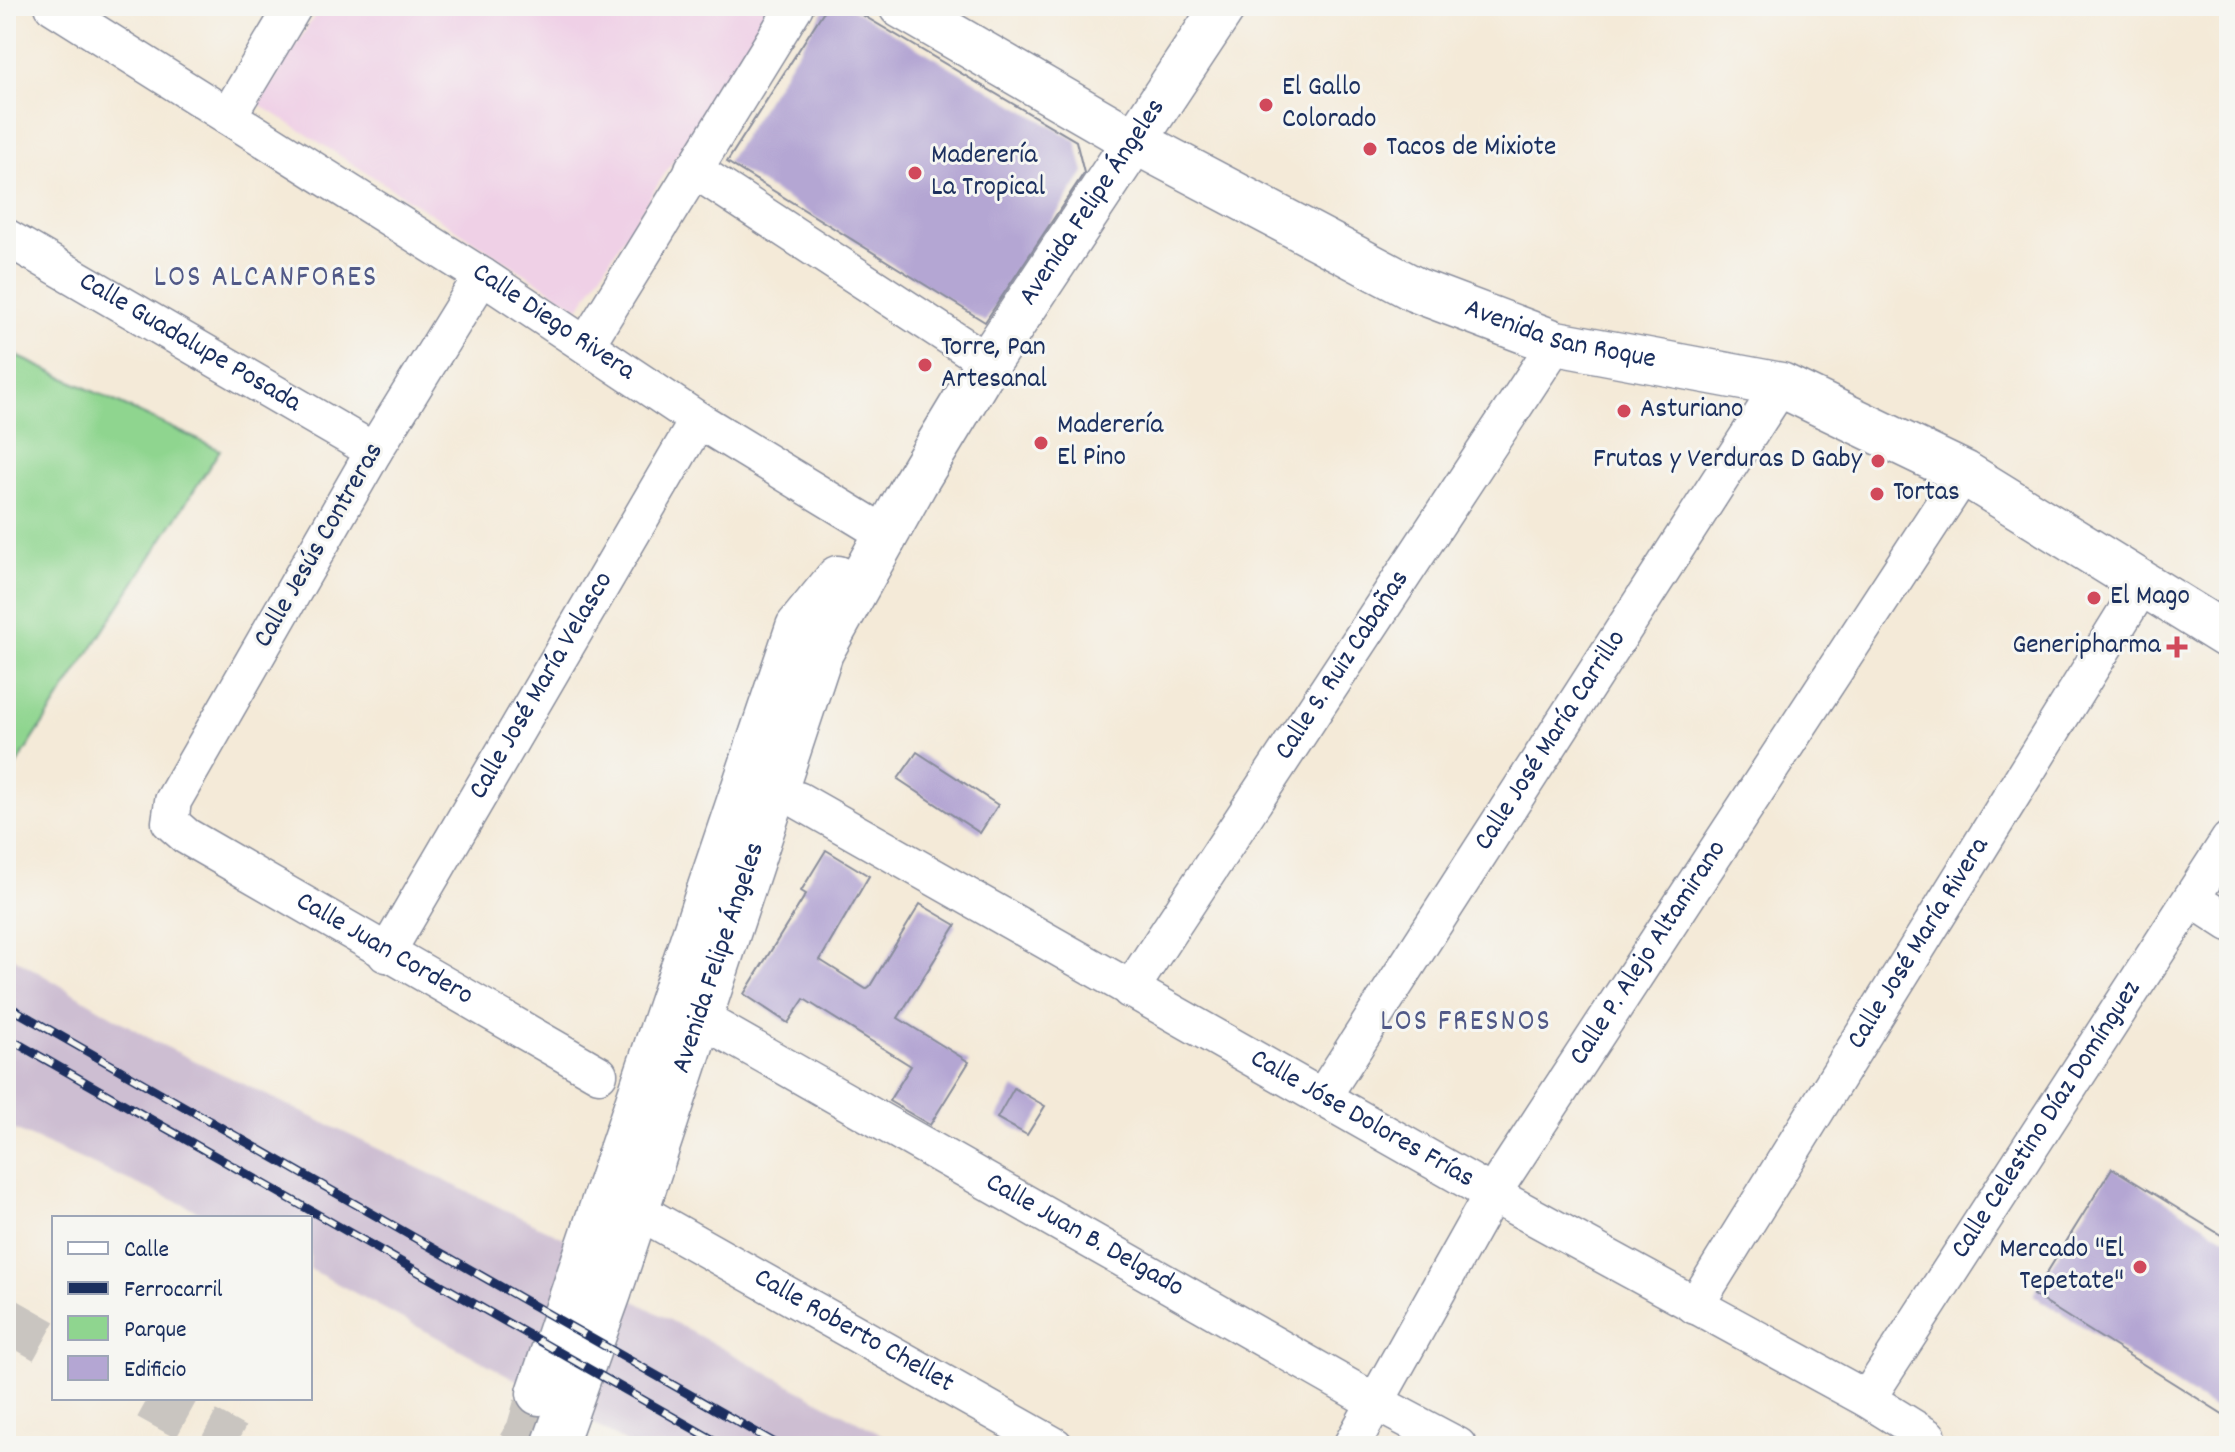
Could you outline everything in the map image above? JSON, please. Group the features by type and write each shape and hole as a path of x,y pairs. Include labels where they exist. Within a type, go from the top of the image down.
{"street":[{"name":"Calle Diego Rivera","path":"53,6 482,276 698,420 877,529"},
{"path":"228,116 294,6"},
{"path":"586,345 795,6"},
{"name":"Avenida San Roque","path":"901,6 1136,142 1416,290 1556,343 1781,385 1964,473 2229,637"},
{"name":"Avenida Felipe Ángeles","path":"554,1446 611,1286 821,652 915,483 988,362 1224,6"},
{"path":"693,169 988,362"},
{"name":"Calle Guadalupe Posada","path":"6,237 374,451"},
{"name":"Calle Jesús Contreras","path":"170,822 173,801 374,451 482,276"},
{"name":"Calle S. Ruiz Cabañas","path":"1130,990 1556,343"},
{"name":"Calle José María Carrillo","path":"1323,1096 1781,385"},
{"name":"Calle José María Velasco","path":"386,954 698,420"},
{"name":"Calle P. Alejo Altamirano","path":"1351,1446 1492,1194 1964,473"},
{"name":"Avenida Felipe Ángeles","path":"539,1393 798,627 915,483"},
{"name":"Calle José María Rivera","path":"1695,1306 2143,584"},
{"name":"Calle Jóse Dolores Frías","path":"798,800 1492,1194 1867,1399 1928,1437"},
{"name":"Calle Juan Cordero","path":"170,822 186,836 386,954 599,1074"},
{"name":"Calle Celestino Díaz Domínguez","path":"1867,1399 2229,840"},
{"path":"2192,899 2229,923"},
{"name":"Calle Juan B. Delgado","path":"712,1025 1375,1402 1458,1446"},
{"name":"Calle Roberto Chellet","path":"651,1218 1055,1446"}],"shaded area":[{"path":"321,6 772,6 579,308 259,104"},
{"path":"6,953 154,1041 568,1240 573,1265 903,1446 632,1446 312,1270 312,1216 209,1216 6,1126"}],"green space":[{"path":"6,351 220,450 6,781"}],"building":[{"name":"Maderería La Tropical","path":"827,6 847,6 1076,141 1084,173 985,322 727,162"},
{"path":"917,752 998,805 980,833 898,779"},
{"path":"826,850 869,876 820,960 866,989 920,904 956,925 898,1018 969,1062 930,1125 889,1101 911,1066 804,999 788,1023 744,994 806,894 801,891"},
{"path":"1014,1088 1045,1106 1027,1135 997,1118"},
{"name":"Mercado \"El Tepetate\"","path":"2112,1168 2229,1240 2229,1418 2033,1295"}],"tunnel":[{"path":"6,1319 52,1345"},
{"path":"519,1446 528,1431 539,1393"},
{"path":"152,1400 235,1446"}],"railway":[{"path":"6,1005 780,1446"},
{"path":"6,1037 724,1446"}],"place":[{"name":"El Gallo Colorado","path":"1266,105"},
{"name":"Tacos de Mixiote","path":"1370,149"},
{"name":"Maderería La Tropical","path":"915,173"},
{"name":"Torre, Pan Artesanal","path":"925,365"},
{"name":"Asturiano","path":"1624,411"},
{"name":"Maderería El Pino","path":"1041,443"},
{"name":"Frutas y Verduras D Gaby","path":"1878,461"},
{"name":"Tortas","path":"1877,494"},
{"name":"El Mago","path":"2094,598"},
{"name":"Generipharma","path":"2177,647"},
{"name":"Mercado \"El Tepetate\"","path":"2140,1267"}],"district":[{"name":"LOS ALCANFORES","path":"266,279"},
{"name":"LOS FRESNOS","path":"1466,1023"}]}
